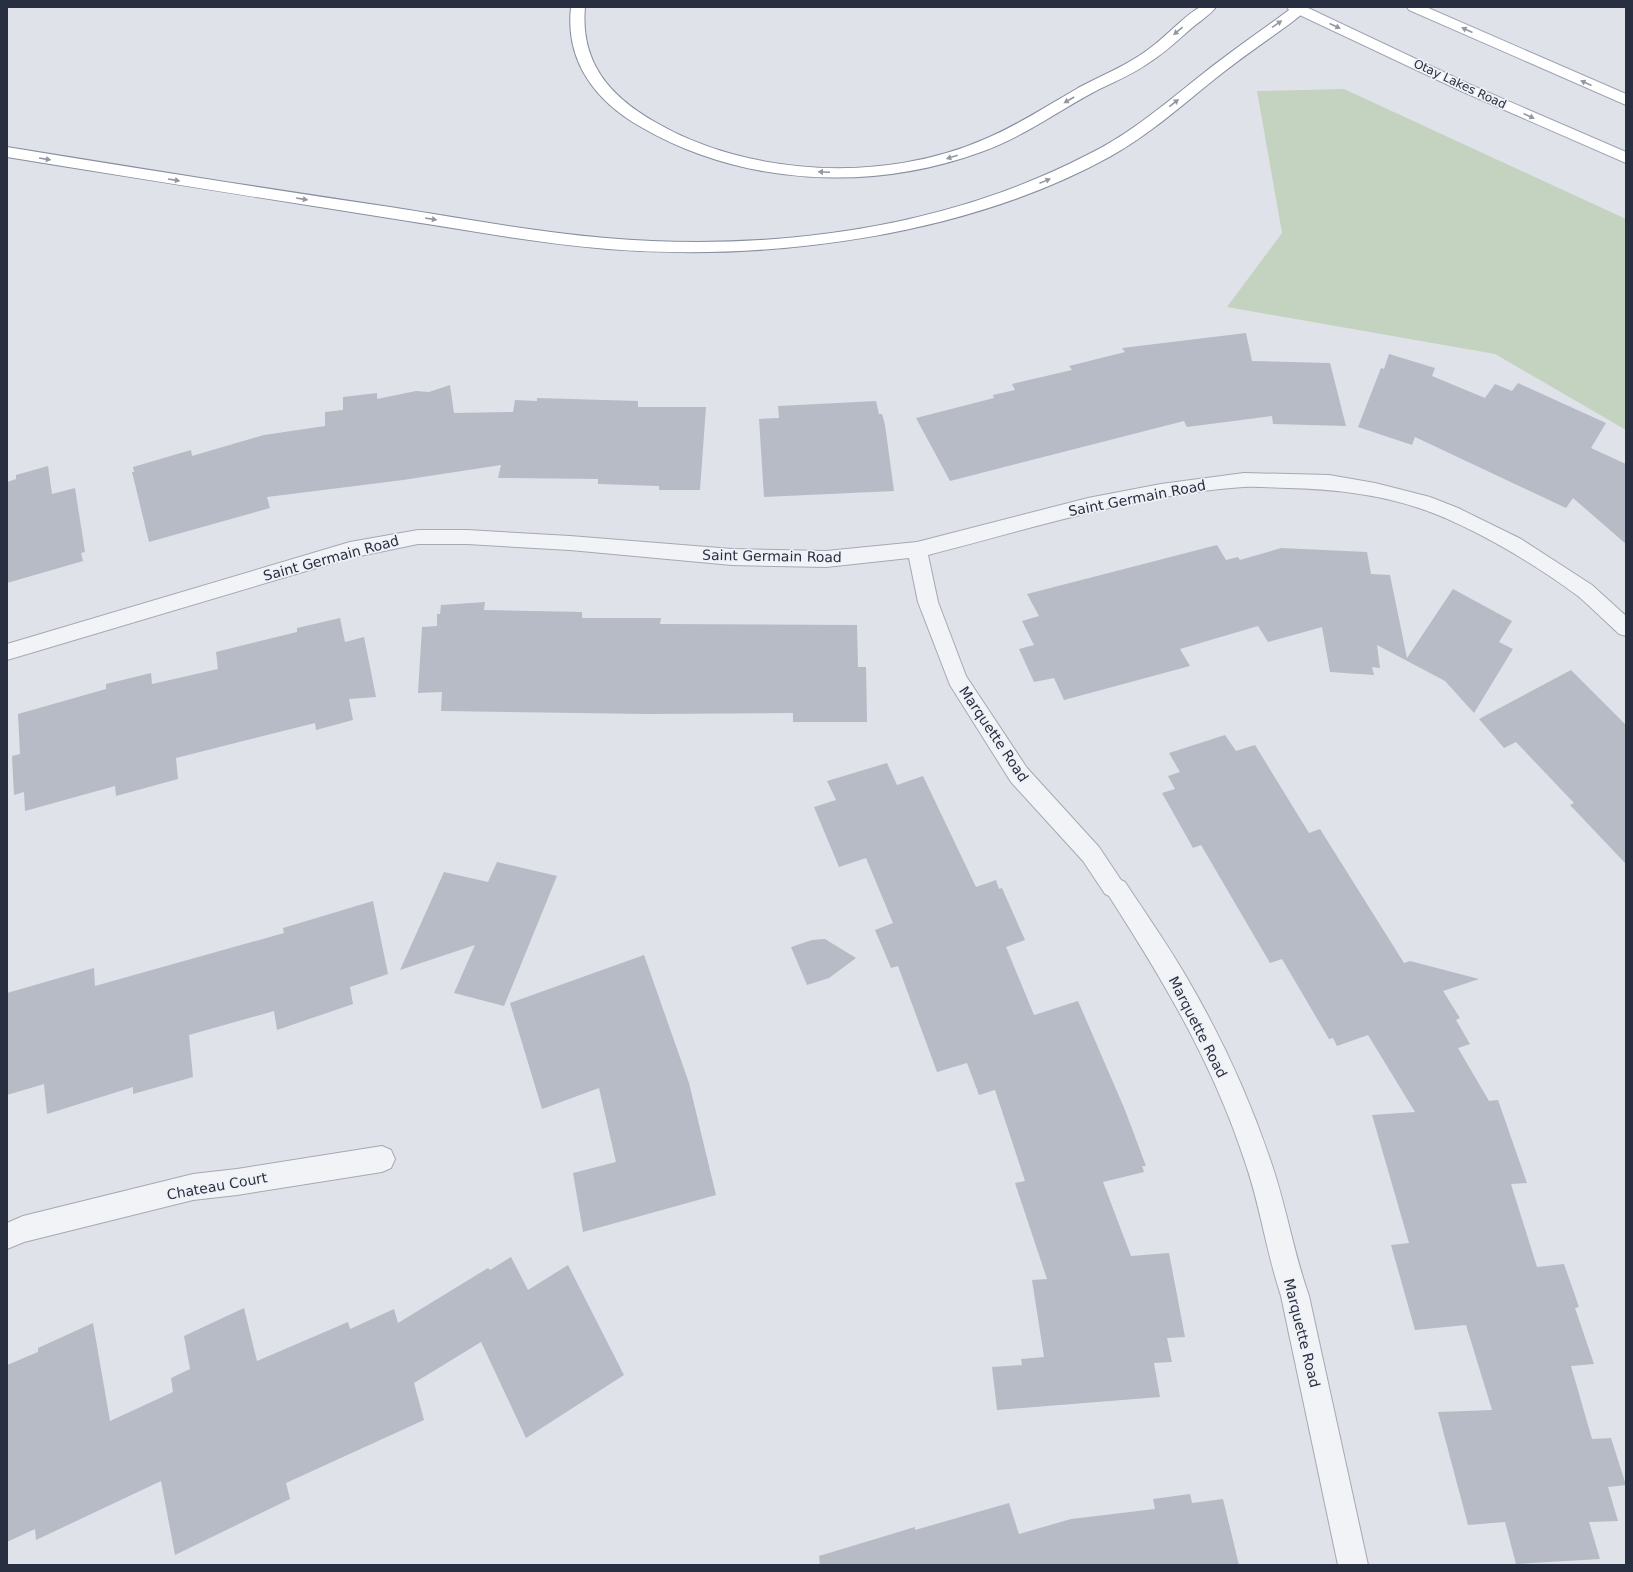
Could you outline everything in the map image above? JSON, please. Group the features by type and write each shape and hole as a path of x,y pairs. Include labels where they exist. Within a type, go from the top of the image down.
{"main road":[{"path":"578,7 576,33 586,65 596,81 609,96 644,124 689,146 742,162 771,168 832,172 863,172 922,164 949,158 997,141 1145,59 1209,7"},
{"path":"1414,7 1626,100"},
{"path":"7,152 155,177 566,239 662,246 745,246 790,242 878,229 940,216 982,204 1059,176 1125,142 1254,40 1298,8"},
{"name":"Otay Lakes Road","path":"1298,8 1466,88 1626,158"}],"street":[{"name":"Saint Germain Road","path":"7,652 350,550 385,542 418,537 521,540 725,556 826,559 917,550 1088,505 1161,491 1244,480 1329,482 1375,490 1423,502 1451,513 1507,540 1585,591 1626,628"},
{"name":"Marquette Road","path":"917,550 928,602 957,679 1019,775 1069,829 1090,854 1113,887 1117,889 1186,998 1214,1055 1238,1110 1265,1181 1288,1278 1295,1296 1353,1565"},
{"name":"Chateau Court","path":"7,1236 23,1229 193,1187 237,1182 382,1160"}],"green space":[{"path":"1344,89 1626,219 1626,430 1495,354 1227,307 1282,233 1257,91"}],"building":[{"path":"1246,333 1252,361 1330,363 1346,426 1273,424 1272,416 1187,427 1184,421 950,481 916,418 994,398 993,395 1015,390 1012,384 1072,370 1069,366 1125,352 1122,348"},
{"path":"1389,354 1435,368 1432,376 1485,398 1495,384 1512,391 1518,383 1606,423 1591,448 1626,464 1626,544 1573,498 1566,508 1415,437 1412,445 1358,427 1381,368 1384,369"},
{"path":"450,385 454,413 513,412 515,400 537,401 537,398 638,401 638,407 706,407 700,490 659,490 659,486 598,484 598,479 498,478 501,465 403,480 267,497 270,508 149,542 132,472 134,472 133,467 191,450 192,456 264,435 325,426 325,412 343,410 343,397 377,393 377,399 416,391 429,392"},
{"path":"876,401 879,414 882,414 885,425 894,491 764,497 759,419 779,418 778,406"},
{"path":"48,466 52,494 75,488 85,552 81,553 83,561 7,583 7,482 16,479 16,475"},
{"path":"1217,545 1226,560 1238,557 1240,560 1281,548 1367,552 1371,574 1390,575 1407,658 1453,589 1512,621 1499,642 1513,649 1474,713 1445,681 1377,645 1380,668 1372,667 1374,675 1330,672 1322,627 1268,642 1258,626 1180,649 1190,666 1064,700 1054,678 1034,682 1019,649 1034,645 1022,621 1039,616 1027,594"},
{"path":"485,602 484,610 582,612 582,618 661,618 660,624 857,625 858,667 866,667 867,722 793,722 793,713 647,714 441,711 442,692 418,693 422,627 437,626 437,614 440,614 441,605"},
{"path":"340,618 345,642 364,637 376,697 349,699 353,720 316,730 315,723 176,758 178,779 116,796 115,786 25,811 24,792 14,795 12,756 20,754 18,714 106,689 106,684 151,673 152,684 218,669 216,652 297,632 297,628"},
{"path":"1571,670 1626,725 1626,864 1570,805 1574,803 1516,742 1504,748 1479,719"},
{"path":"1225,735 1236,751 1255,745 1309,833 1320,829 1404,963 1410,961 1479,979 1443,991 1460,1018 1456,1020 1470,1044 1458,1048 1489,1101 1498,1100 1527,1183 1511,1184 1537,1267 1564,1264 1579,1307 1575,1308 1594,1364 1571,1366 1592,1439 1611,1438 1626,1485 1608,1487 1618,1521 1589,1522 1600,1559 1516,1564 1505,1522 1468,1525 1438,1412 1492,1410 1466,1325 1415,1330 1391,1245 1409,1243 1372,1115 1415,1112 1368,1035 1337,1046 1333,1038 1329,1039 1282,959 1270,963 1201,845 1193,848 1162,793 1175,789 1168,776 1180,772 1169,753"},
{"path":"887,763 897,785 923,776 976,887 996,880 999,889 1002,888 1025,940 1006,947 1034,1015 1078,1001 1125,1110 1146,1166 1142,1166 1144,1172 1103,1182 1131,1256 1169,1253 1185,1337 1167,1338 1172,1362 1154,1363 1160,1397 997,1410 992,1367 1022,1365 1021,1359 1044,1357 1032,1280 1047,1279 1015,1183 1025,1181 995,1090 979,1095 967,1063 937,1072 898,966 891,968 875,930 893,923 866,858 839,867 814,807 836,800 827,781"},
{"path":"497,862 557,876 504,1006 454,993 475,945 400,970 444,872 488,882"},
{"path":"373,901 388,974 350,987 353,1004 277,1030 274,1011 189,1035 193,1077 133,1094 133,1087 47,1114 44,1084 7,1095 7,993 94,968 95,986 284,933 283,928"},
{"path":"825,939 856,958 829,978 807,985 791,947 812,940"},
{"path":"644,955 689,1083 716,1195 583,1232 573,1173 616,1162 599,1088 542,1109 510,1003"},
{"path":"511,1257 528,1290 568,1265 624,1375 526,1438 481,1342 414,1383 424,1420 286,1483 290,1499 175,1555 161,1481 36,1540 35,1529 7,1542 7,1365 38,1352 38,1348 93,1323 110,1421 173,1392 171,1378 190,1369 184,1336 244,1308 257,1361 348,1322 350,1329 394,1309 398,1323 488,1268 490,1270"},
{"path":"1190,1494 1192,1503 1223,1499 1239,1565 820,1565 819,1556 915,1527 915,1530 1009,1503 1019,1534 1071,1519 1155,1509 1153,1499"}]}
